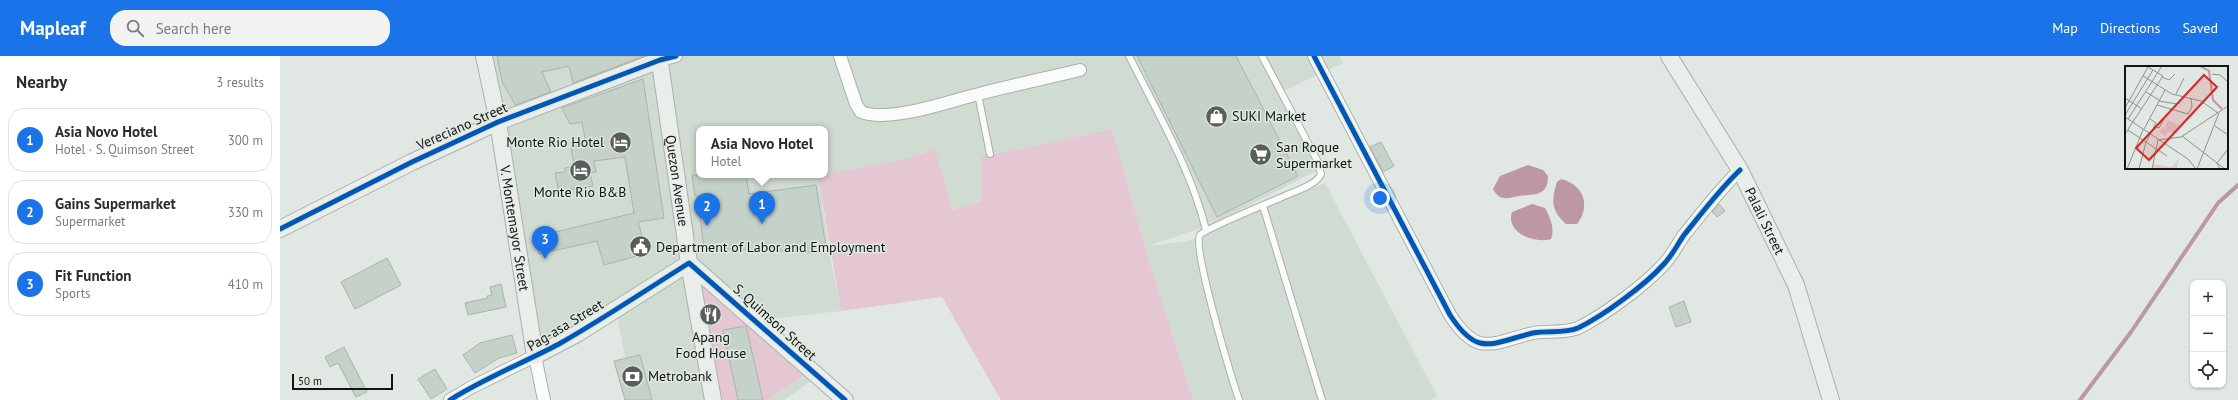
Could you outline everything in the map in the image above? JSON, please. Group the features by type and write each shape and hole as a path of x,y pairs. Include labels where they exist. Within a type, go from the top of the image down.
{"street":[{"name":"V. Montemayor Street","path":"484,56 498,122 544,400"},
{"path":"659,58 676,56"},
{"path":"840,56 856,104 861,112 871,116 926,109 978,94 1080,70"},
{"path":"1314,56 1450,315 1461,333 1475,342 1492,344 1517,339 1533,333 1566,331 1577,328 1606,311 1663,266 1684,236 1727,183 1740,170"},
{"name":"Palali Street","path":"1669,56 1740,170 1796,285 1831,400"},
{"name":"Vereciano Street","path":"280,229 377,179 498,122 659,58"},
{"name":"Quezon Avenue","path":"659,58 689,263 713,400"},
{"name":"Pag-asa Street","path":"450,400 472,386 536,356 577,334 689,263"},
{"name":"S. Quimson Street","path":"689,263 845,400"}],"lane":[{"path":"1129,56 1184,169 1201,208 1206,230"},
{"path":"1239,400 1231,377 1198,246 1200,235 1206,230 1305,187 1320,178 1321,174 1317,160 1262,56"},
{"path":"978,94 990,154"},
{"path":"1263,206 1322,400"}],"shaded area":[{"path":"484,56 1340,56 1343,63 1279,93 1318,170 1210,225 1148,246 1188,241 1325,183 1437,396 1431,400 1193,400 1145,247 1112,129 983,157 982,201 951,210 934,149 902,160 828,173 828,126 696,126 696,178 818,178 832,267 841,311 763,320 820,374 784,400 633,400 616,308 535,356"},
{"path":"1112,129 1145,247 1193,400 1001,400 942,297 841,311 819,178 828,178 828,173 902,160 935,149 952,210 982,201 982,157"},
{"path":"1528,165 1543,170 1548,176 1546,188 1535,194 1508,198 1498,196 1493,189 1500,176"},
{"path":"1561,179 1575,186 1583,197 1584,210 1577,224 1566,224 1555,210 1553,200 1554,194 1557,182"},
{"path":"1532,204 1545,208 1552,227 1551,239 1537,240 1530,238 1517,231 1513,226 1511,219 1512,212"},
{"path":"699,284 736,314 803,376 766,400 718,400"}],"building":[{"path":"497,56 644,56 573,83 569,66 542,72 551,92 515,105 502,81"},
{"name":"SUKI Market","path":"1137,56 1236,56 1298,176 1217,217"},
{"path":"643,79 664,218 638,222 647,253 604,265 597,241 539,254 535,237 634,213 625,157 594,161 596,172 590,173 593,186 559,192 555,173 565,172 565,168 574,166 571,147 586,144 582,122 570,124 562,108"},
{"path":"1381,142 1394,166 1383,172 1370,147"},
{"path":"692,175 696,175 696,178 746,178 749,194 816,185 827,253 704,248 697,196 695,196"},
{"path":"1719,204 1725,211 1717,217 1712,212"},
{"path":"387,258 401,285 355,309 341,282"},
{"path":"501,284 506,307 468,315 465,303 488,298 487,296 492,295 490,287"},
{"path":"1684,301 1691,322 1676,327 1669,307"},
{"path":"746,326 763,400 738,400 723,330"},
{"path":"512,335 517,353 499,358 475,373 463,355 480,343"},
{"path":"344,347 367,392 356,397 338,363 330,367 325,357"},
{"name":"Metrobank","path":"640,355 652,400 625,400 614,361"},
{"path":"435,369 447,389 431,399 418,379"}],"waterway":[{"path":"2080,400 2131,332 2218,203 2238,185"}],"cycle path":[{"path":"280,229 412,162 498,122 660,60 676,56"},
{"path":"1314,56 1450,315 1460,329 1477,342 1486,344 1496,343 1533,333 1573,330 1599,316 1635,291 1666,262 1684,235 1704,210 1740,170"},
{"path":"450,400 490,378 559,344 608,315 689,263 845,400"}],"place":[{"name":"SUKI Market","path":"1217,116"},
{"name":"Monte Rio Hotel","path":"620,142"},
{"name":"San Roque Supermarket","path":"1260,155"},
{"name":"Monte Rio B&B","path":"580,170"},
{"name":"Asia Novo Hotel","path":"762,224"},
{"name":"Gains Supermarket","path":"707,226"},
{"name":"Department of Labor and Employment","path":"640,247"},
{"name":"Fit Function","path":"545,259"},
{"name":"Apang Food House","path":"711,315"},
{"name":"Metrobank","path":"632,376"}]}
